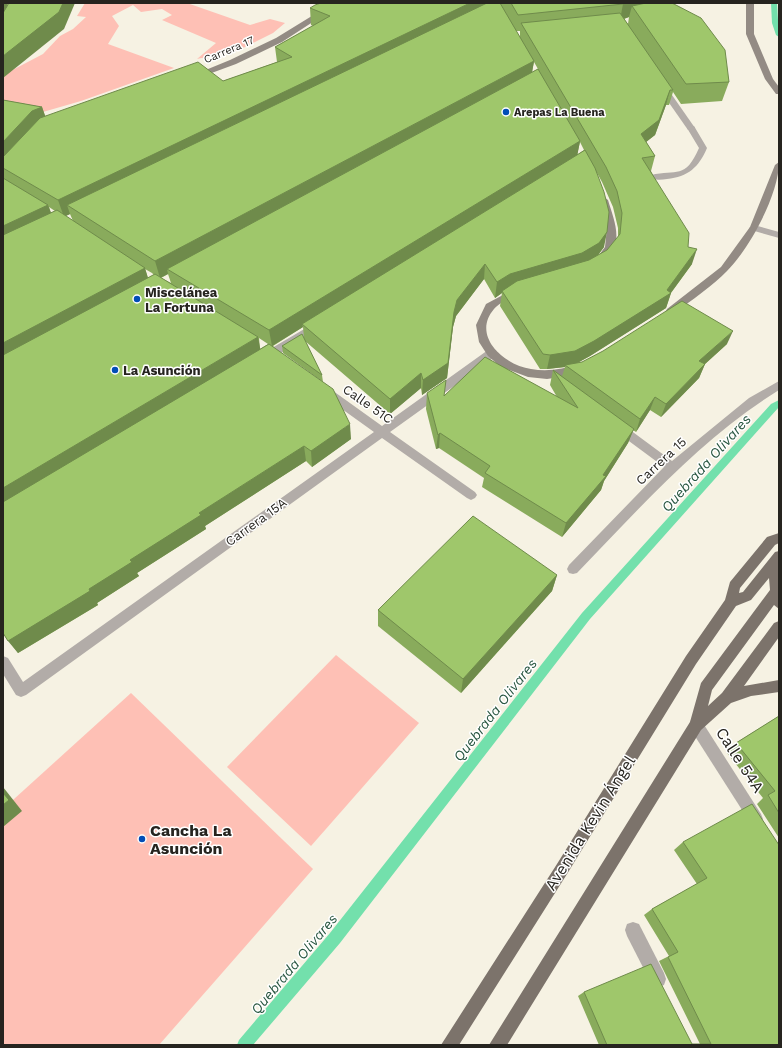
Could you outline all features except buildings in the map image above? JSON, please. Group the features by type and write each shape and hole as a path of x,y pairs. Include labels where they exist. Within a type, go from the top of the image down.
{"main road":[{"name":"Carrera 17","path":"189,78 233,62 279,40 338,3"},
{"path":"750,3 750,34 770,79 779,92"},
{"path":"665,315 724,269 754,228 779,165"},
{"path":"593,265 599,262 610,248 612,228 607,207 599,189"},
{"path":"525,289 511,293 490,306 481,324 484,342 492,353 505,364 522,371 548,375 574,371 588,364"},
{"name":"Avenida Kevin Ángel","path":"449,1045 562,869 691,660 731,602 734,586 771,540 779,538"},
{"path":"731,602 747,596 779,556"},
{"path":"696,725 706,687 778,595 775,574 779,561"},
{"path":"497,1045 696,725 727,698 779,627"},
{"path":"727,698 751,690 779,686"}],"street":[{"path":"654,177 674,177 687,171 695,165 704,148 660,83"},
{"path":"754,228 779,235"},
{"path":"258,361 275,356 326,319"},
{"path":"259,345 275,356"},
{"name":"Carrera 15A","path":"3,662 21,691 492,353"},
{"path":"548,375 560,384"},
{"name":"Carrera 15","path":"572,568 672,467 753,401 779,385"},
{"name":"Calle 51C","path":"318,386 471,495"},
{"path":"610,421 672,467"},
{"name":"Calle 54A","path":"696,725 762,829"},
{"path":"633,930 664,991"}],"shaded area":[{"path":"85,3 187,3 250,25 270,19 285,23 273,33 239,50 197,59 216,43 162,20 172,15 162,9 141,12 133,5 112,16 119,26 108,44 174,68 81,101 29,116 3,114 3,75 43,54 60,36 73,29 86,17 77,16"},
{"path":"336,655 419,723 311,846 227,767"},
{"name":"Cancha La Asunción","path":"131,693 313,869 159,1045 3,1045 3,809"}],"waterway":[{"name":"Quebrada Olivares","path":"774,3 775,23 779,35"},
{"name":"Quebrada Olivares","path":"244,1045 335,938 586,616 774,406 779,403"}],"place":[{"name":"Arepas La Buena","path":"506,112"},
{"name":"Miscelánea La Fortuna","path":"137,299"},
{"name":"La Asunción","path":"115,370"},
{"name":"Cancha La Asunción","path":"142,839"}]}
